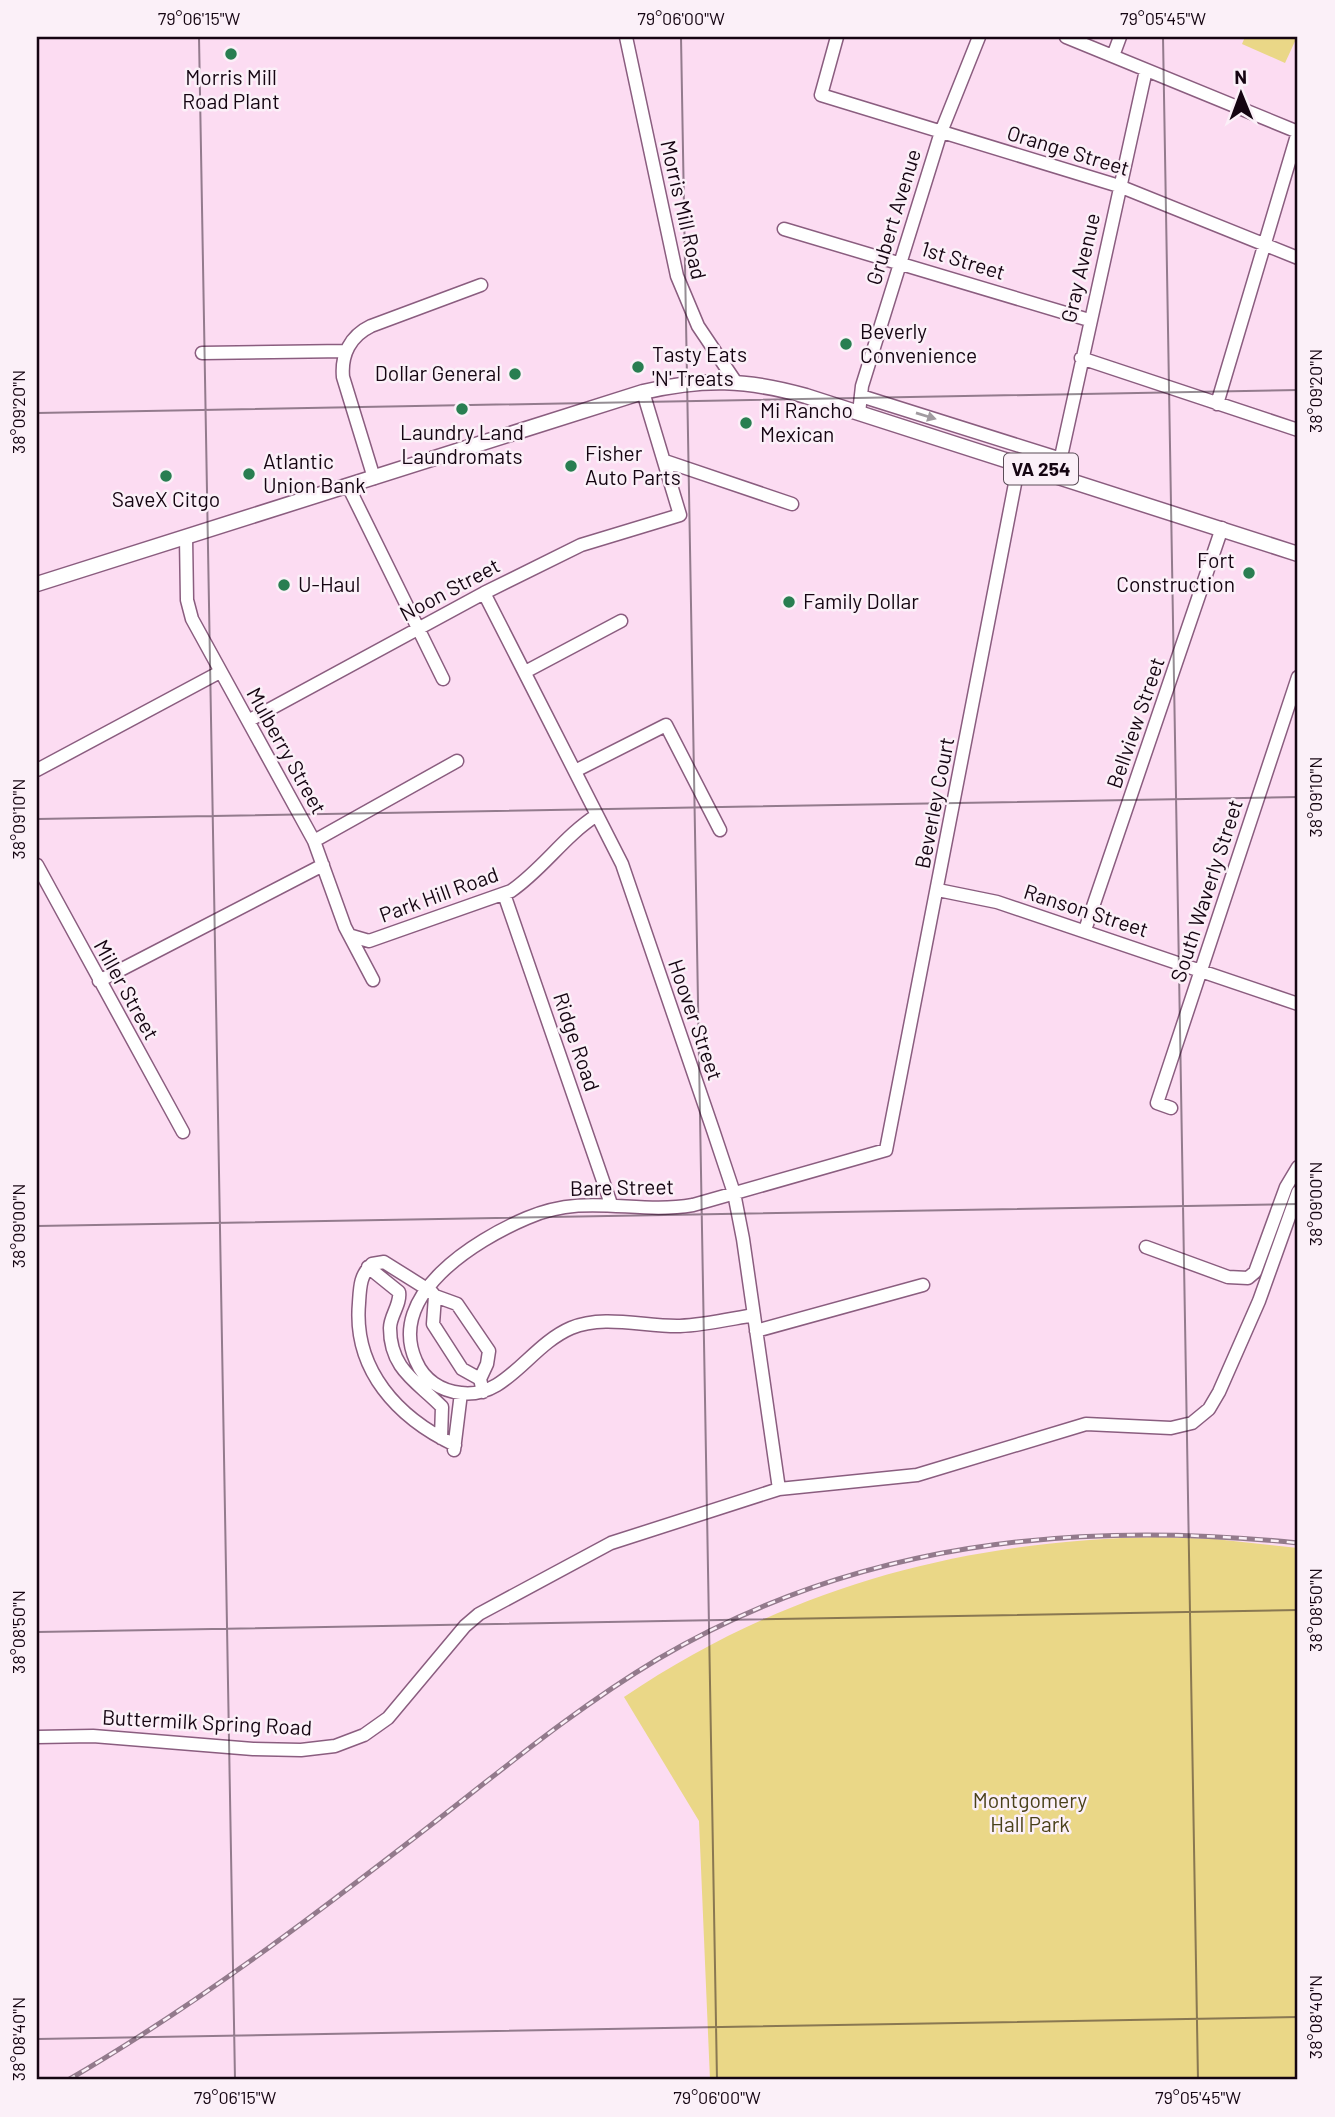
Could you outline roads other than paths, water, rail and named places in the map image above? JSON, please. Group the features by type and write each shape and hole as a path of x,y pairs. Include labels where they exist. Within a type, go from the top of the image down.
{"main road":[{"name":"VA 254","path":"37,584 643,392 694,382 734,381 777,388 859,413 1298,554"}],"street":[{"name":"Morris Mill Road","path":"626,37 677,276 698,326 734,381"},
{"name":"Orange Street","path":"837,37 821,95 1119,186 1298,258"},
{"name":"Grubert Avenue","path":"859,413 861,396 941,132 979,37"},
{"path":"1066,37 1298,132 1217,404"},
{"path":"1113,56 1120,37"},
{"name":"Gray Avenue","path":"1057,475 1146,70"},
{"name":"1st Street","path":"784,229 901,261 1089,320"},
{"path":"374,478 343,377 346,351 355,336 366,328 481,285"},
{"path":"202,354 346,351"},
{"path":"1081,358 1298,430"},
{"path":"643,392 666,461 792,504"},
{"path":"861,396 1061,459"},
{"name":"Noon Street","path":"248,721 484,593 581,545 680,515 666,461"},
{"name":"Beverley Court","path":"886,1150 1019,463"},
{"path":"348,486 443,679"},
{"name":"Bellview Street","path":"1086,930 1222,528"},
{"name":"Mulberry Street","path":"186,537 188,611 314,841 330,892 373,980"},
{"name":"Hoover Street","path":"484,593 626,874 734,1193 779,1489"},
{"path":"525,672 621,621"},
{"path":"37,770 220,672"},
{"name":"South Waverly Street","path":"1171,1108 1157,1103 1298,677"},
{"path":"575,771 666,725 720,830"},
{"path":"314,841 457,761"},
{"name":"Park Hill Road","path":"352,936 369,941 504,894 527,878 570,834 597,815"},
{"name":"Miller Street","path":"37,865 183,1132"},
{"path":"100,981 323,865"},
{"name":"Ranson Street","path":"938,890 997,902 1086,930 1298,1004"},
{"name":"Ridge Road","path":"504,894 611,1204"},
{"name":"Bare Street","path":"461,1394 436,1385 423,1373 414,1359 410,1340 411,1321 430,1291 464,1254 492,1235 527,1218 567,1206 611,1204 650,1208 681,1207 886,1150"},
{"path":"1146,1247 1228,1277 1248,1278 1255,1272 1286,1187 1298,1167"},
{"name":"Buttermilk Spring Road","path":"37,1737 93,1735 301,1750 345,1744 364,1735 388,1718 465,1626 510,1595 618,1540 779,1489 916,1475 1086,1424 1171,1428 1192,1423 1204,1414 1219,1392 1259,1301 1298,1192"},
{"path":"481,1385 489,1350 457,1304 430,1291 384,1262 368,1267 361,1277 359,1308 359,1333 367,1363 380,1386 402,1413 454,1447 461,1394 481,1385 505,1382 542,1344 586,1323 685,1326 754,1315"},
{"path":"368,1267 399,1292 390,1329 394,1349 410,1379 442,1407 441,1438"},
{"path":"756,1331 923,1285"},
{"path":"430,1291 433,1324 462,1369 481,1385"}],"railway":[{"path":"68,2080 115,2052 252,1960 598,1698 658,1659 733,1619 810,1588 888,1565 968,1548 1049,1539 1131,1535 1298,1543"}],"place":[{"name":"Morris Mill Road Plant","path":"231,54"},
{"name":"Beverly Convenience","path":"846,344"},
{"name":"Tasty Eats 'N' Treats","path":"638,367"},
{"name":"Dollar General","path":"515,374"},
{"name":"Laundry Land Laundromats","path":"462,409"},
{"name":"Mi Rancho Mexican","path":"746,423"},
{"name":"Fisher Auto Parts","path":"571,466"},
{"name":"Atlantic Union Bank","path":"249,474"},
{"name":"SaveX Citgo","path":"166,476"},
{"name":"Fort Construction","path":"1249,573"},
{"name":"U-Haul","path":"284,585"},
{"name":"Family Dollar","path":"789,602"}],"park label":[{"name":"Montgomery Hall Park","path":"1030,1813"}]}
